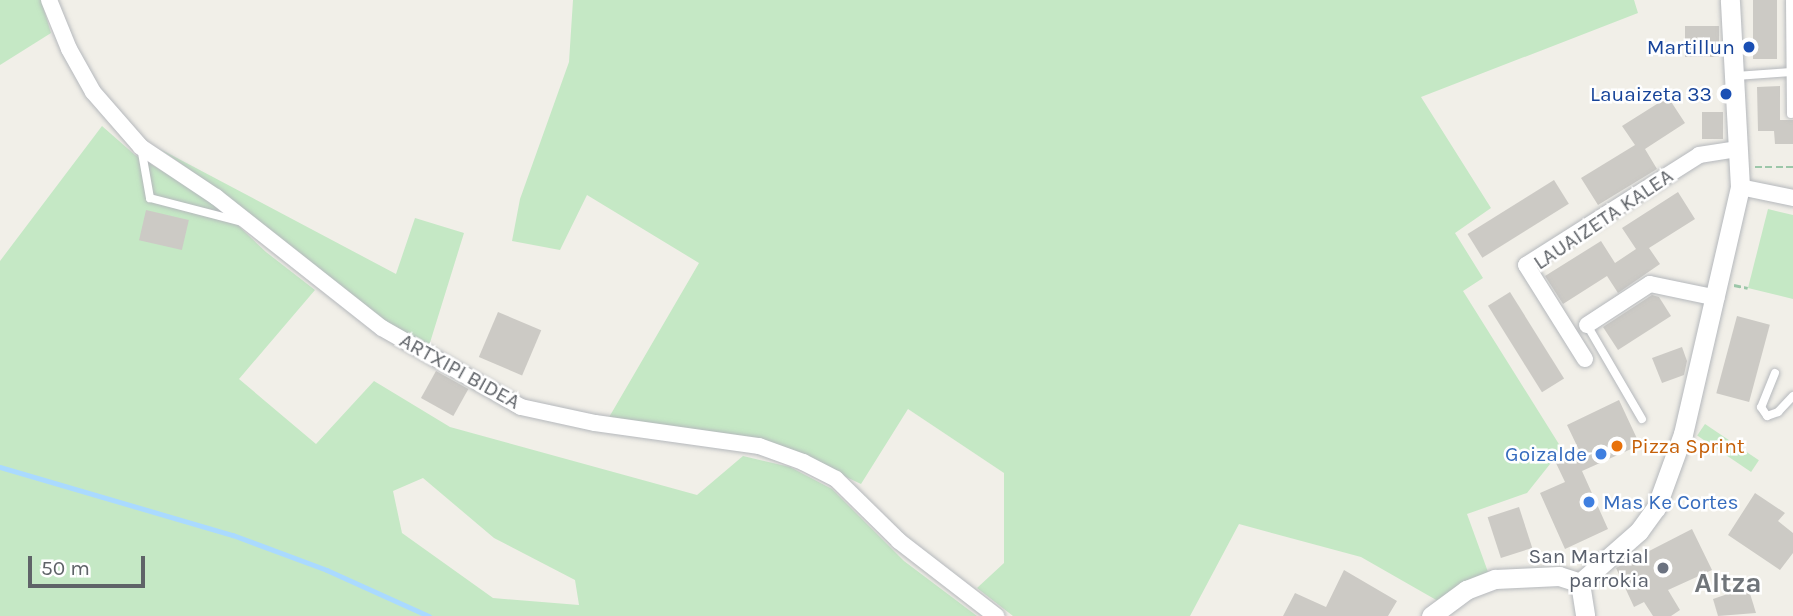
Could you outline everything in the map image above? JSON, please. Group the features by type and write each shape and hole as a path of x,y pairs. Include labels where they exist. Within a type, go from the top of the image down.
{"street":[{"name":"ARTXIPI BIDEA","path":"49,0 69,49 93,92 141,147 216,197 245,223 382,328 521,407 594,423 759,446 825,473 899,541 996,616"},
{"path":"1580,583 1639,531 1656,508 1683,435 1717,298 1740,187 1730,0"},
{"name":"LAUAIZETA KALEA","path":"1585,359 1526,265 1699,156 1737,149"},
{"path":"1740,187 1793,198"},
{"path":"1587,325 1650,284 1717,298"},
{"path":"1431,616 1466,590 1495,579 1559,576 1580,583"},
{"path":"1580,583 1585,616"}],"lane":[{"path":"1790,0 1791,114"},
{"path":"1736,76 1791,72"},
{"path":"141,147 150,198 245,223"},
{"path":"1587,325 1642,419"},
{"path":"1774,373 1761,407 1767,416 1778,412 1793,396"}],"path":[{"path":"1755,167 1793,167"},
{"path":"1734,285 1748,288"}],"green space":[{"path":"0,0 41,0 51,33 0,65"},
{"path":"573,0 1634,0 1638,13 1421,97 1491,208 1455,233 1483,278 1463,291 1562,449 1527,493 1467,514 1488,572 1438,601 1361,557 1239,524 1190,616 1013,616 977,588 1004,563 1004,473 908,409 861,484 778,445 608,419 699,263 587,195 560,250 512,241 520,199 569,62"},
{"path":"102,126 135,155 210,199 266,252 315,290 239,379 316,444 374,381 450,427 697,495 743,456 790,467 832,489 904,561 977,616 0,616 0,261","holes":["423,478 494,538 575,580 579,605 493,598 402,533 393,491"]},
{"path":"160,149 396,274 415,218 464,233 428,349 387,325 224,194"},
{"path":"1768,209 1793,215 1793,299 1748,288"},
{"path":"1705,424 1759,460 1751,472 1697,436"}],"building":[{"path":"1753,0 1777,0 1777,59 1753,59"},
{"path":"1685,26 1719,26 1719,57 1685,57"},
{"path":"1780,86 1780,120 1793,120 1793,144 1775,144 1774,131 1758,131 1757,87"},
{"path":"1668,97 1685,123 1645,149 1657,169 1598,205 1581,178 1635,145 1622,126"},
{"path":"1702,112 1723,112 1723,139 1702,139"},
{"path":"1554,180 1569,204 1482,258 1467,234"},
{"path":"1678,192 1695,219 1649,248 1660,264 1618,293 1607,276 1563,304 1545,276 1601,241 1615,263 1636,249 1622,228"},
{"path":"146,210 189,220 182,250 139,240"},
{"path":"1510,292 1564,379 1542,392 1488,306"},
{"path":"1652,295 1659,297 1671,316 1618,350 1603,327"},
{"path":"498,312 541,330 522,375 479,357"},
{"path":"1737,316 1770,325 1749,402 1716,393"},
{"path":"1682,347 1687,361 1684,375 1662,383 1652,358"},
{"path":"436,371 468,389 453,416 421,398"},
{"path":"1619,400 1640,445 1582,471 1608,529 1565,549 1540,493 1565,482 1555,461 1579,450 1567,425"},
{"path":"1755,493 1785,513 1778,521 1793,533 1793,553 1780,570 1728,535"},
{"path":"1519,507 1532,548 1501,558 1488,517"},
{"name":"San Martzial parrokia","path":"1692,529 1712,570 1668,590 1680,610 1671,616 1653,616 1644,602 1634,607 1616,568"},
{"path":"1344,570 1397,601 1388,616 1283,616 1295,593 1326,607"},
{"path":"1748,587 1756,613 1718,616 1713,599"}],"waterway":[{"path":"0,467 233,535 327,570 429,616"}],"place":[{"name":"Martillun","path":"1749,47"},
{"name":"Lauaizeta 33","path":"1726,94"},
{"name":"Pizza Sprint","path":"1617,446"},
{"name":"Goizalde","path":"1601,454"},
{"name":"Mas Ke Cortes","path":"1589,502"},
{"name":"San Martzial parrokia","path":"1663,568"}],"district":[{"name":"Altza","path":"1728,583"}]}
